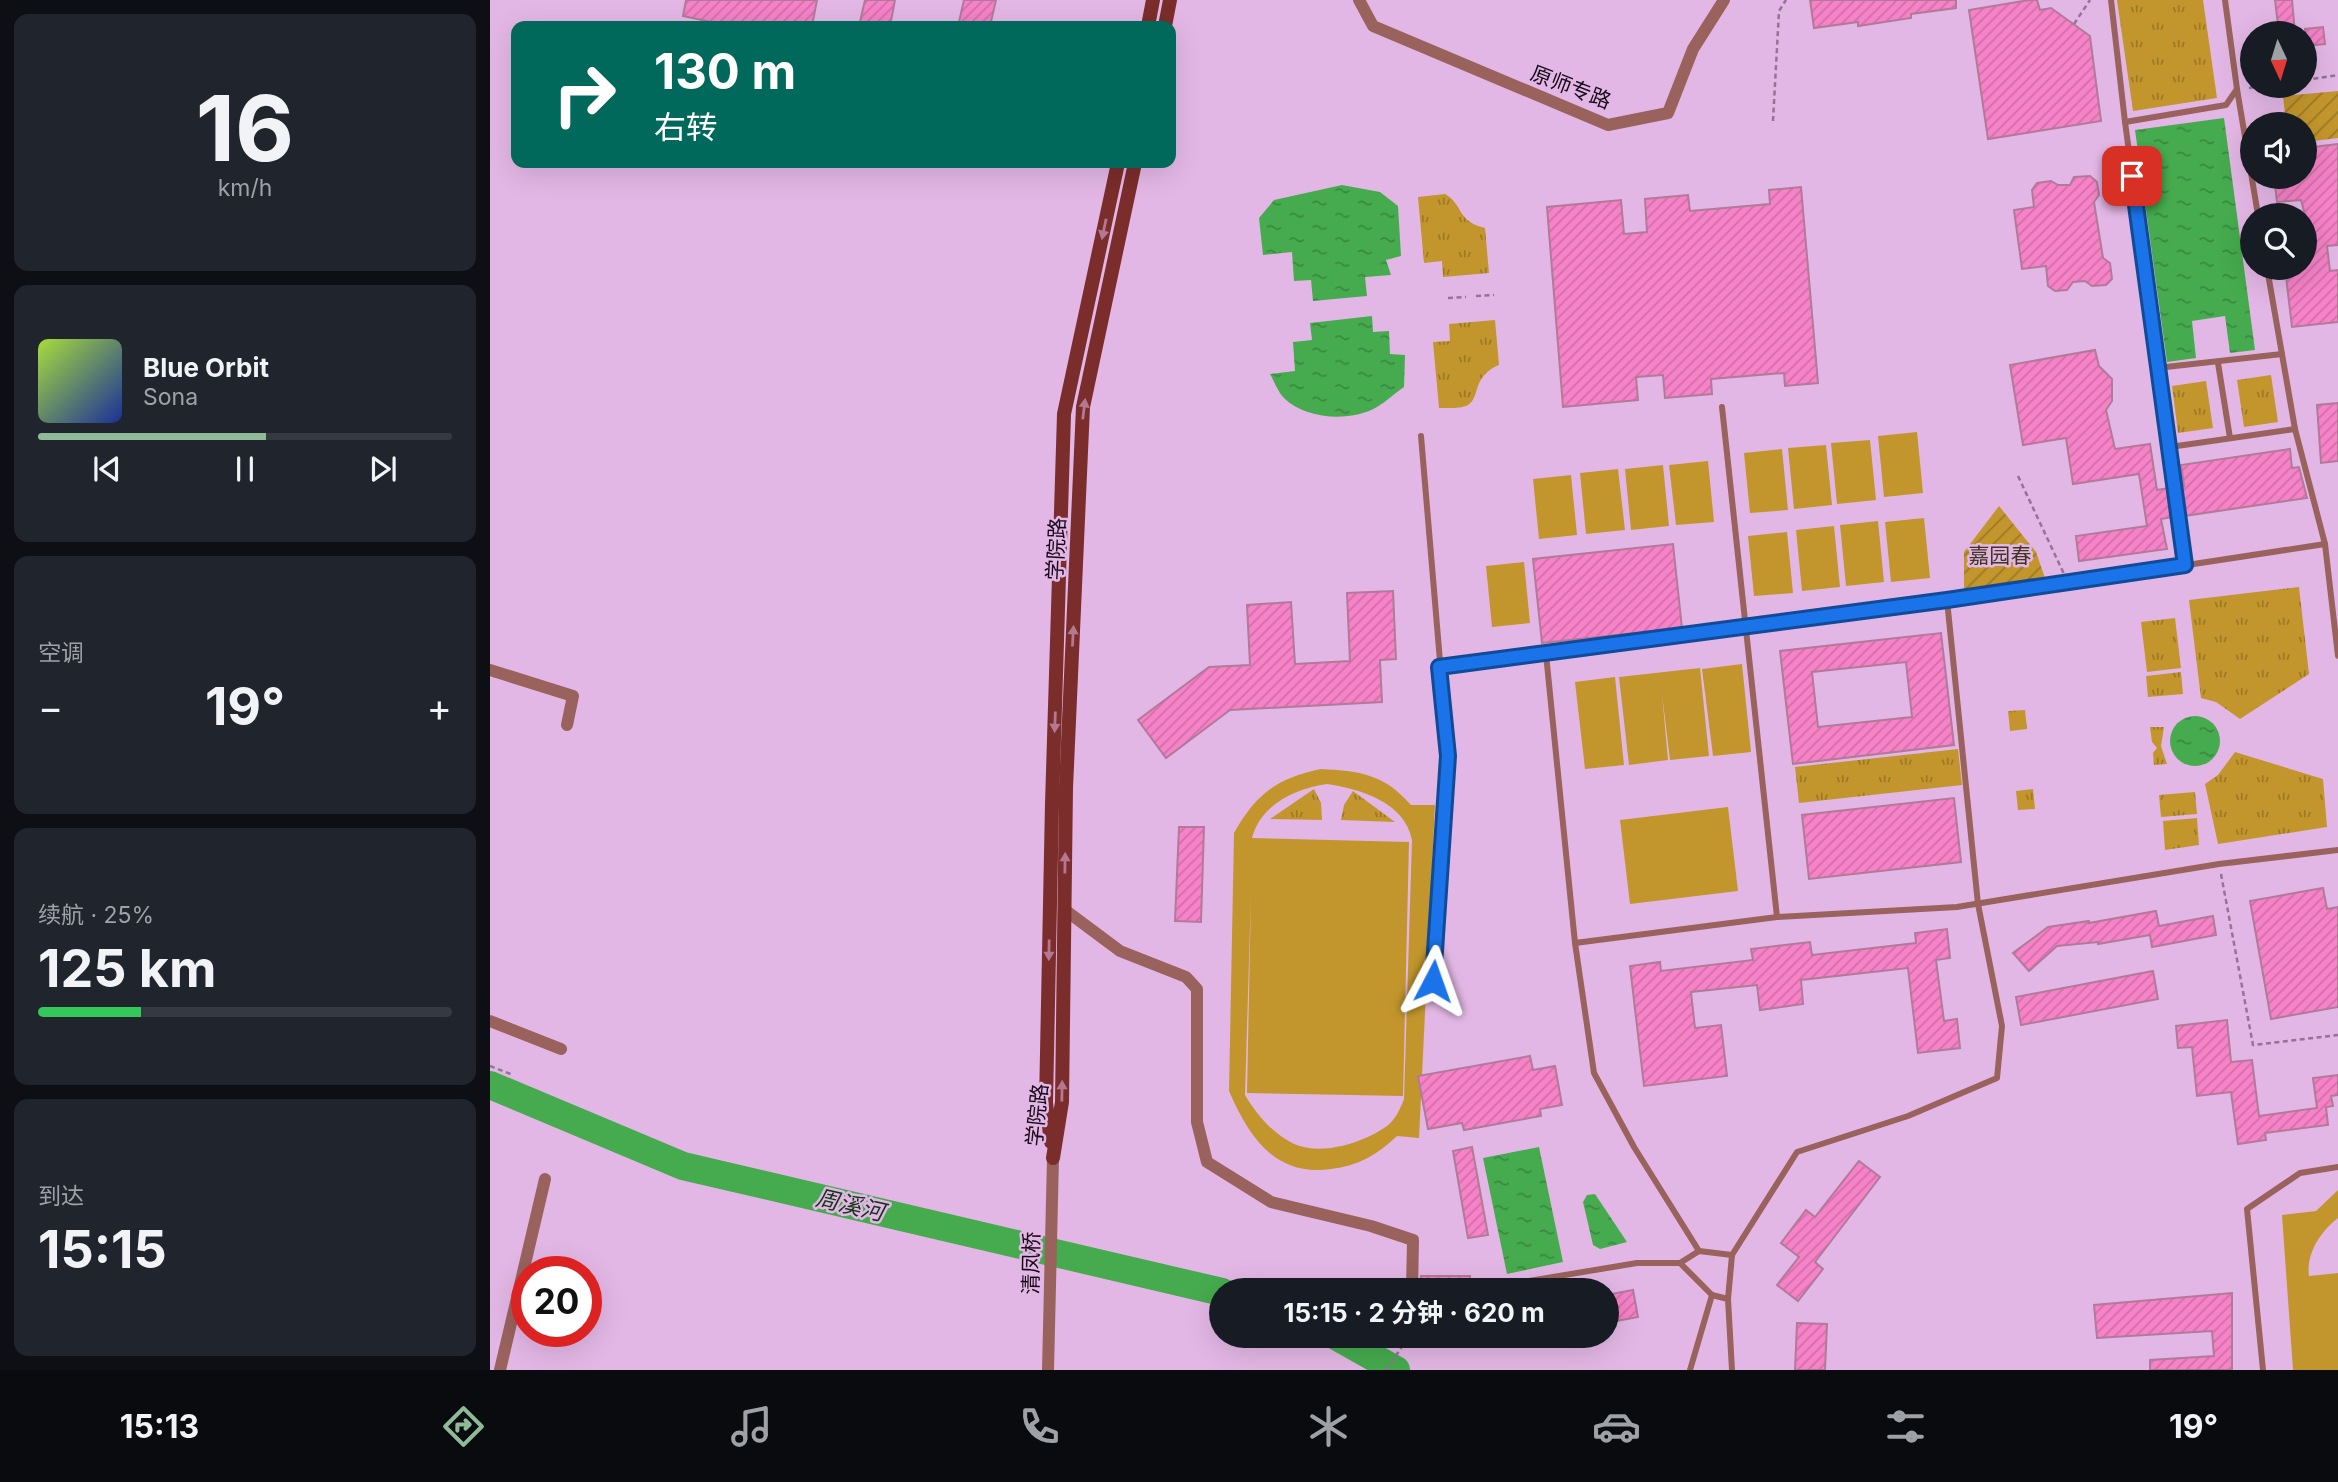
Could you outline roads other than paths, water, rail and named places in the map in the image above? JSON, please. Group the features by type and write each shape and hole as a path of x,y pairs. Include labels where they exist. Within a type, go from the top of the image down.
{"street":[{"path":"1149,21 1153,0"},
{"path":"1166,21 1170,0"},
{"name":"原师专路","path":"1359,0 1373,26 1608,125 1668,113 1693,49 1724,0"},
{"name":"学院路","path":"1053,1158 1046,1103 1064,414 1117,168"},
{"name":"学院路","path":"1053,1158 1062,1102 1066,789 1083,407 1134,168"},
{"path":"490,670 573,696 567,725"},
{"path":"1065,909 1120,951 1186,977 1197,989 1197,1122 1207,1162 1271,1202 1371,1226 1413,1240 1412,1278"},
{"path":"490,1021 561,1049"},
{"name":"清凤桥","path":"1048,1370 1053,1158"},
{"path":"500,1370 545,1179"}],"lane":[{"path":"2111,0 2124,122 2185,565"},
{"path":"2225,0 2256,203"},
{"path":"2124,122 2226,105 2237,89"},
{"path":"2269,280 2295,429 2325,544 2338,656"},
{"path":"2157,368 2282,354"},
{"path":"2218,363 2230,438"},
{"path":"1721,407 1777,917"},
{"path":"2170,447 2295,429"},
{"path":"1420,436 1448,756 1433,981"},
{"path":"1439,667 1947,600 2325,544"},
{"path":"1732,1370 1728,1299 1732,1255 1797,1152 1909,1116 1997,1078 2002,1026 1978,904 1947,600"},
{"path":"1546,654 1575,943 1594,1073 1634,1147 1699,1251"},
{"path":"1575,943 1777,917 1978,904 2219,864 2338,850"},
{"path":"2263,1370 2247,1209 2300,1173 2338,1167"},
{"path":"1547,1278 1637,1263 1680,1263 1699,1251 1732,1255"},
{"path":"1680,1263 1712,1295 1728,1299"},
{"path":"1690,1370 1712,1295"}],"water":[{"path":"2224,118 2240,238 2240,280 2246,280 2255,350 2230,353 2225,316 2192,321 2196,358 2167,362 2135,130"},
{"path":"1342,185 1380,192 1398,206 1401,256 1386,260 1391,275 1365,277 1367,296 1313,301 1311,280 1294,281 1292,252 1263,255 1259,218 1274,200"},
{"path":"1372,316 1373,332 1389,331 1390,354 1405,355 1404,387 1367,412 1342,417 1304,411 1284,398 1270,374 1295,371 1293,342 1312,340 1310,323"},
{"path":"2195,716 2213,723 2220,741 2213,759 2195,766 2177,759 2170,741 2177,723"},
{"path":"1539,1147 1563,1262 1507,1274 1483,1158"},
{"path":"1595,1194 1627,1242 1600,1249 1593,1245 1583,1202 1587,1195"}],"waterway":[{"name":"周溪河","path":"490,1085 683,1166 1209,1289"},
{"name":"周溪河","path":"1357,1348 1396,1370"}],"park label":[{"name":"嘉园春","path":"2000,555"}]}
